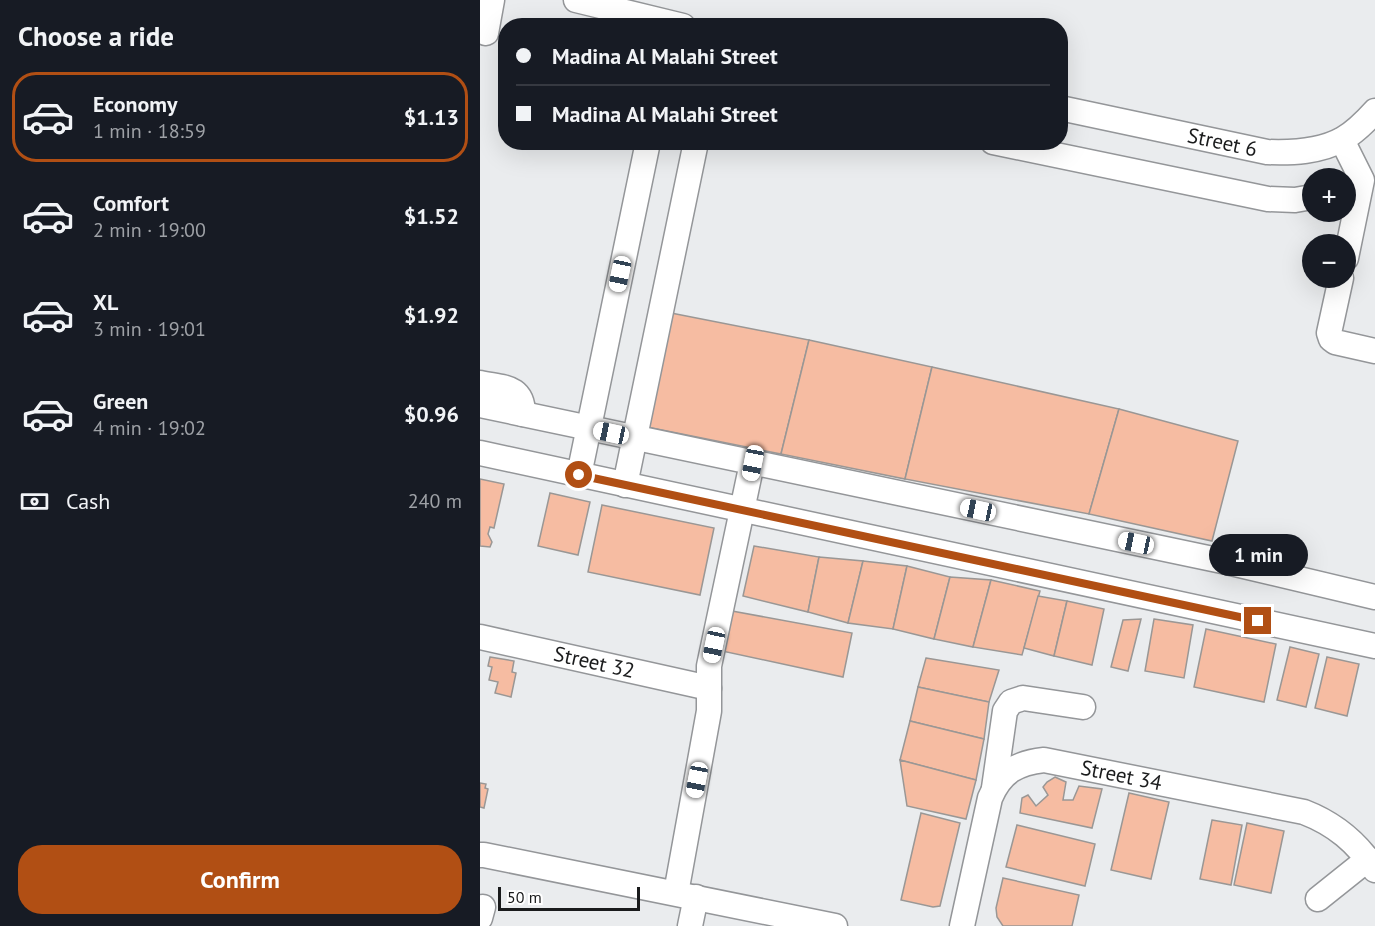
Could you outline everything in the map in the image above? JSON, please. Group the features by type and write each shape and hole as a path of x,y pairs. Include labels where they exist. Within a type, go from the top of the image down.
{"street":[{"path":"490,34 492,0"},
{"path":"576,0 648,18"},
{"name":"Street 6","path":"1068,110 1267,152 1293,153 1319,149 1342,140 1375,111"},
{"path":"1342,140 1361,180 1351,234"},
{"path":"579,475 646,150"},
{"path":"625,485 694,150"},
{"path":"1031,150 1268,199 1302,199"},
{"path":"1339,288 1329,333 1330,339 1375,351"},
{"path":"480,383 513,391 523,403 523,414"},
{"path":"480,405 1227,562 1375,597"},
{"path":"480,453 1375,646"},
{"path":"690,926 686,895 709,711 710,666 753,463"},
{"name":"Street 32","path":"480,637 709,688"},
{"path":"962,926 994,788 1005,711 1011,702 1023,698 1083,707"},
{"name":"Street 34","path":"994,788 1016,767 1044,760 1304,812 1345,834 1358,846 1371,864"},
{"path":"480,855 835,926"},
{"path":"1318,899 1371,864"}],"building":[{"path":"671,313 809,340 781,454 647,427"},
{"path":"809,340 932,367 905,479 781,454"},
{"path":"932,367 1119,409 1089,514 905,479"},
{"path":"1119,409 1238,441 1212,541 1089,514"},
{"path":"480,479 504,484 494,528 490,527 488,534 492,542 490,547 480,546"},
{"path":"550,493 590,502 578,555 538,546"},
{"path":"602,505 714,528 700,595 588,572"},
{"path":"754,546 819,557 808,612 743,596"},
{"path":"819,557 863,561 848,623 808,612"},
{"path":"863,561 907,566 893,629 848,623"},
{"path":"907,566 950,577 934,639 893,629"},
{"path":"950,577 991,580 973,647 934,639"},
{"path":"991,580 1040,591 1022,655 973,647"},
{"path":"1038,596 1067,601 1054,656 1024,648"},
{"path":"1067,601 1104,609 1092,665 1054,656"},
{"path":"732,611 852,633 843,677 722,651"},
{"path":"1141,619 1128,671 1111,667 1123,620"},
{"path":"1154,619 1193,625 1184,678 1145,671"},
{"path":"1206,629 1276,644 1264,702 1194,687"},
{"path":"1290,647 1319,654 1306,707 1277,700"},
{"path":"490,657 514,661 512,672 516,673 511,697 495,693 498,682 489,680 492,667 488,666"},
{"path":"1327,657 1359,664 1347,716 1315,708"},
{"path":"926,658 999,670 989,702 918,687"},
{"path":"918,687 989,702 984,739 910,721"},
{"path":"910,721 984,739 976,780 900,760"},
{"path":"900,760 976,780 966,819 907,806"},
{"path":"1055,777 1066,782 1063,800 1073,800 1079,786 1102,789 1092,828 1020,813 1022,798 1028,795 1036,806 1048,795 1043,787"},
{"path":"480,783 486,784 485,788 488,789 484,808 480,807"},
{"path":"1129,793 1169,802 1151,879 1111,870"},
{"path":"921,813 960,823 940,906 933,907 901,900"},
{"path":"1212,820 1242,825 1231,885 1200,879"},
{"path":"1247,823 1284,831 1271,893 1234,885"},
{"path":"1017,825 1095,844 1085,886 1006,867"},
{"path":"1003,878 1079,895 1072,926 1003,926 997,917 996,908"}],"route":[{"path":"579,475 1258,621"}]}
